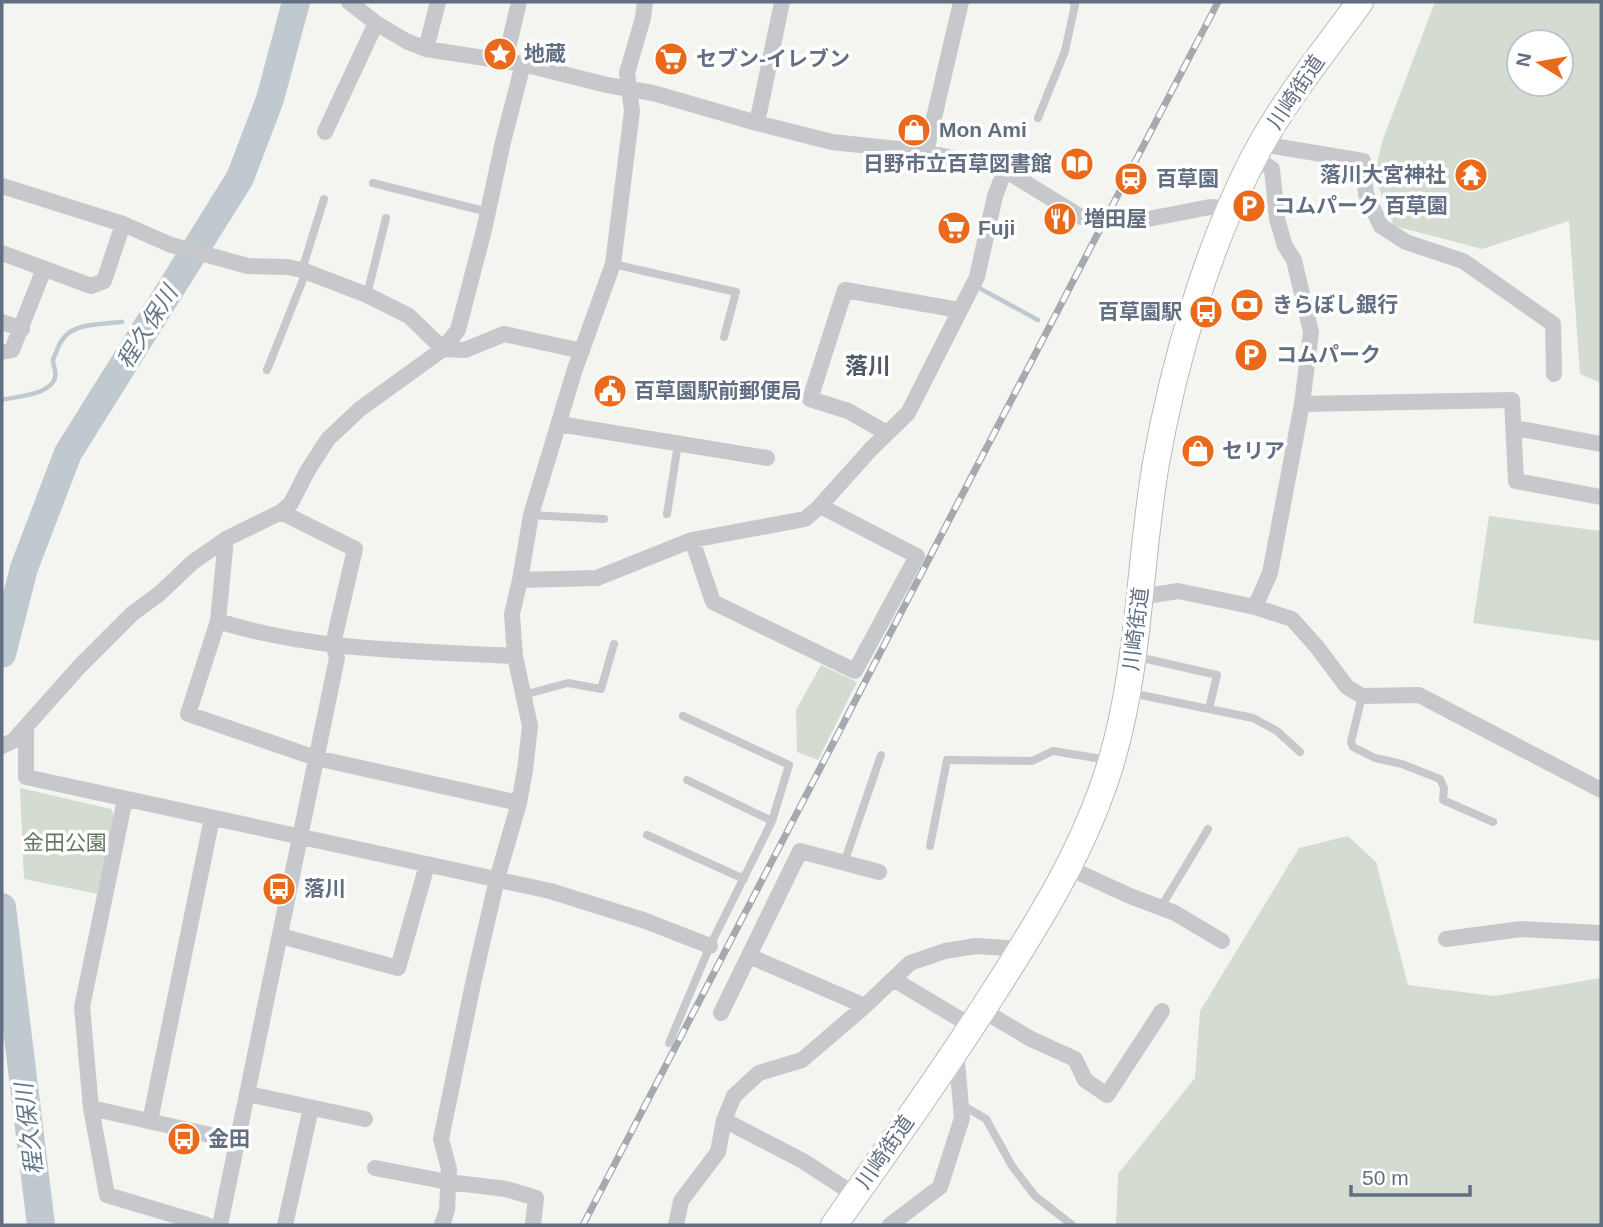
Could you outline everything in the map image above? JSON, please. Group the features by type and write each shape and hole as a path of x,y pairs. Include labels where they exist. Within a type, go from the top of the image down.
{"main road":[{"name":"川崎街道","path":"839,1224 855,1195 956,1050 1021,949 1069,868 1097,803 1112,761 1128,693 1156,464 1175,375 1204,281 1230,209 1258,151 1298,87 1360,2"}],"street":[{"path":"349,2 406,41 426,48 523,64 653,93 832,142 926,152 1005,170 1081,217 1138,221 1210,207 1230,209"},
{"path":"426,48 438,2"},
{"path":"505,61 519,2"},
{"path":"442,1225 447,1210 449,1170 441,1139 497,879 519,803 530,726 515,656 512,614 531,515 582,351 613,264 632,111 627,73 645,2"},
{"path":"757,123 782,2"},
{"path":"926,152 961,2"},
{"path":"325,132 376,23"},
{"path":"7,743 26,727 79,667 133,613 193,562 226,539 281,512 291,503 328,439 360,409 443,349 457,330 523,64"},
{"path":"1258,151 1363,161 1366,194 1381,226 1406,242 1463,261 1553,324 1554,374"},
{"path":"1255,607 1270,573 1302,404 1311,332 1294,260 1285,246 1277,219 1272,169 1258,151"},
{"path":"520,580 597,578 692,540 805,519 908,413 977,277 995,196 1005,170"},
{"path":"2,186 123,224 174,246 248,266 288,267 304,271 367,295 409,316 443,349 465,350 504,334 582,351"},
{"path":"2,253 91,286 104,281 123,224"},
{"path":"2,352 12,350 44,268"},
{"path":"887,433 848,411 810,399 845,290 959,310"},
{"path":"2,321 22,329"},
{"path":"1302,404 1512,400 1516,481 1601,497"},
{"path":"559,424 767,458"},
{"path":"1515,428 1601,444"},
{"path":"692,540 713,602 855,671 917,556 820,506"},
{"path":"220,1225 302,836 337,658 333,644 355,549 281,512"},
{"path":"226,539 218,621 188,714 316,758 519,803"},
{"path":"1140,597 1178,591 1255,607 1292,620 1317,647 1347,687 1362,696 1419,695 1601,790"},
{"path":"218,621 252,631 333,644 515,656"},
{"path":"26,727 26,777 550,891 643,920 710,946"},
{"path":"125,799 82,1007 91,1108 107,1195 207,1225"},
{"path":"150,1121 212,818"},
{"path":"721,1013 800,851 879,872"},
{"path":"281,936 398,968 427,865"},
{"path":"1069,868 1175,913 1222,941"},
{"path":"1446,939 1521,929 1601,933"},
{"path":"676,1225 681,1200 718,1152 724,1120 734,1096 759,1073 802,1060 910,963 945,951 976,946 1021,949"},
{"path":"749,956 864,1006"},
{"path":"894,979 977,1018 1075,1059 1085,1080 1107,1095 1162,1012"},
{"path":"890,1225 940,1187 962,1118 956,1050"},
{"path":"248,1094 365,1119"},
{"path":"91,1108 237,1141"},
{"path":"285,1225 311,1108"},
{"path":"724,1120 803,1161 855,1195"},
{"path":"375,1168 448,1182 506,1189 536,1198 533,1225"}],"lane":[{"path":"1038,118 1065,51 1075,5 1073,2"},
{"path":"373,183 488,212"},
{"path":"267,370 304,271 324,199"},
{"path":"367,295 386,218"},
{"path":"613,264 736,292 724,337"},
{"path":"667,514 678,444"},
{"path":"531,515 604,519"},
{"path":"523,695 568,683 601,689 614,644"},
{"path":"1133,656 1217,675 1209,709"},
{"path":"1128,693 1265,723 1300,752"},
{"path":"1362,696 1351,742 1353,747 1375,758 1402,764 1440,779 1444,788 1443,800 1493,822"},
{"path":"669,1043 710,946 772,821 789,765 683,716"},
{"path":"930,846 947,760 1032,761 1053,751 1112,761"},
{"path":"844,863 881,755"},
{"path":"687,780 772,821"},
{"path":"1161,907 1208,829"},
{"path":"647,835 744,879"},
{"path":"962,1105 986,1119 1012,1166 1035,1196 1072,1225"},
{"path":"1056,1225 1062,1217"}],"green space":[{"path":"1435,2 1601,2 1601,383 1580,374 1569,221 1482,249 1394,226 1374,176 1383,139"},
{"path":"1489,516 1601,531 1601,641 1473,623"},
{"path":"821,665 857,682 818,760 797,752 796,710"},
{"name":"金田公園","path":"20,788 111,809 114,816 98,894 24,879"},
{"path":"1348,836 1376,862 1408,985 1494,996 1601,978 1601,1225 1116,1225 1118,1174 1195,1078 1200,1011 1299,848"}],"waterway":[{"name":"程久保川","path":"2,654 24,568 68,453 240,178 270,99 296,2"},
{"path":"981,289 1038,320"},
{"path":"2,400 36,393 49,387 55,376 53,358 62,341 75,329 122,322"},
{"path":"132,335 138,338"},
{"name":"程久保川","path":"2,907 41,1225"}],"railway":[{"path":"583,1225 1218,2"}],"place":[{"name":"地蔵","path":"500,54"},
{"name":"セブン-イレブン","path":"671,59"},
{"name":"Mon Ami","path":"914,130"},
{"name":"日野市立百草図書館","path":"1077,164"},
{"name":"落川大宮神社","path":"1471,175"},
{"name":"百草園","path":"1131,179"},
{"name":"コムパーク 百草園","path":"1249,206"},
{"name":"増田屋","path":"1060,219"},
{"name":"Fuji","path":"954,228"},
{"name":"きらぼし銀行","path":"1247,305"},
{"name":"百草園駅","path":"1206,312"},
{"name":"コムパーク","path":"1251,355"},
{"name":"百草園駅前郵便局","path":"610,391"},
{"name":"セリア","path":"1198,451"},
{"name":"落川","path":"279,889"},
{"name":"金田","path":"184,1139"}],"district":[{"name":"落川","path":"868,366"}]}
